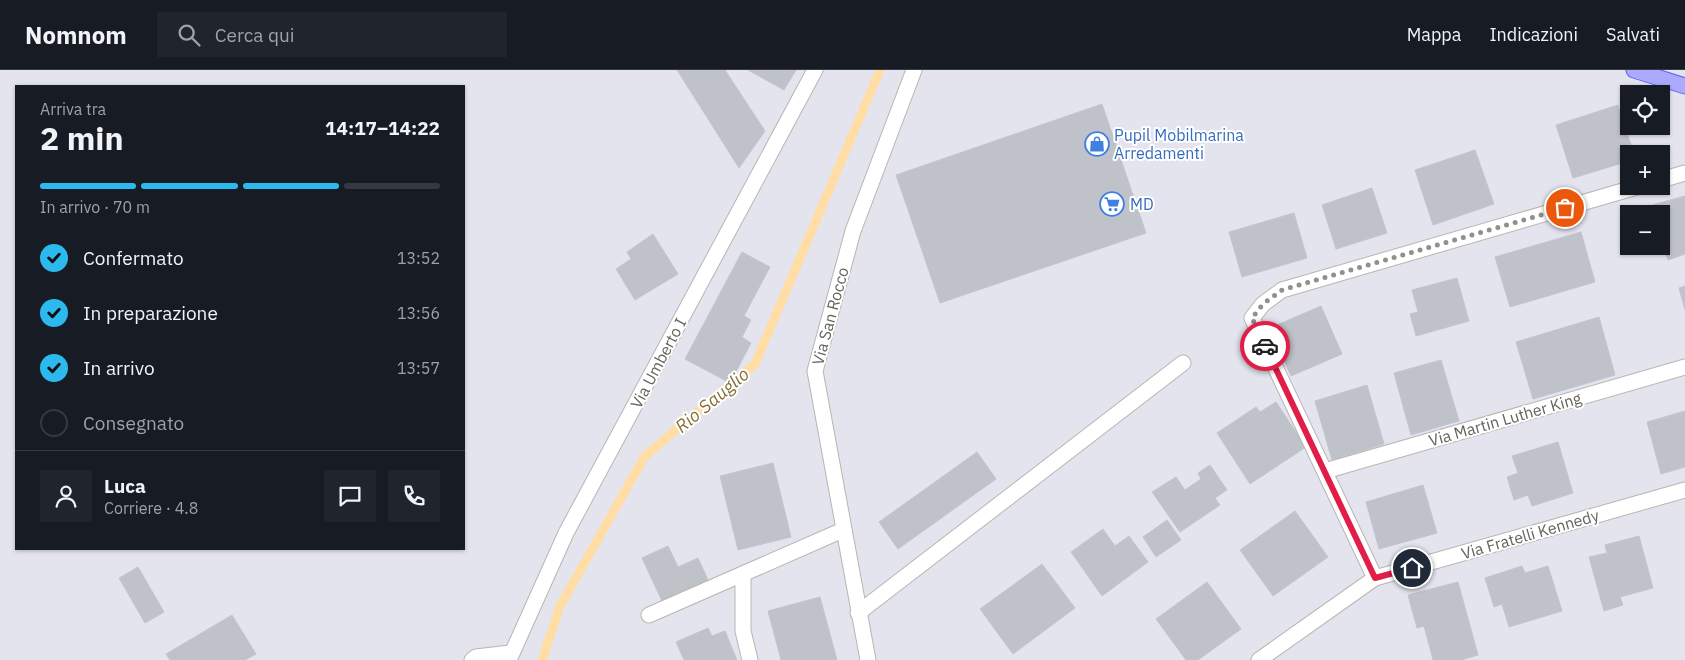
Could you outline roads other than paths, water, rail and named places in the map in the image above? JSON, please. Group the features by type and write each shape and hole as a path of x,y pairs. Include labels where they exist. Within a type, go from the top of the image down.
{"main road":[{"path":"1634,70 1685,86"}],"street":[{"name":"Via Umberto I","path":"510,656 566,533 815,70"},
{"name":"Via San Rocco","path":"868,660 815,372 854,231 914,70"},
{"path":"1670,177 1685,173"},
{"path":"1375,578 1252,318 1263,304 1282,290 1620,192"},
{"path":"858,613 1183,363"},
{"name":"Via Martin Luther King","path":"1325,471 1685,367"},
{"name":"Via Fratelli Kennedy","path":"1259,660 1375,578 1685,490"},
{"path":"649,614 844,530"},
{"path":"743,574 743,631 750,660"},
{"path":"472,660 476,657 510,656"}],"waterway":[{"name":"Rio Sauglio","path":"542,660 560,606 645,456 755,364 880,70"}],"place":[{"name":"Pupil Mobilmarina Arredamenti","path":"1097,144"},
{"name":"MD","path":"1112,204"}]}
